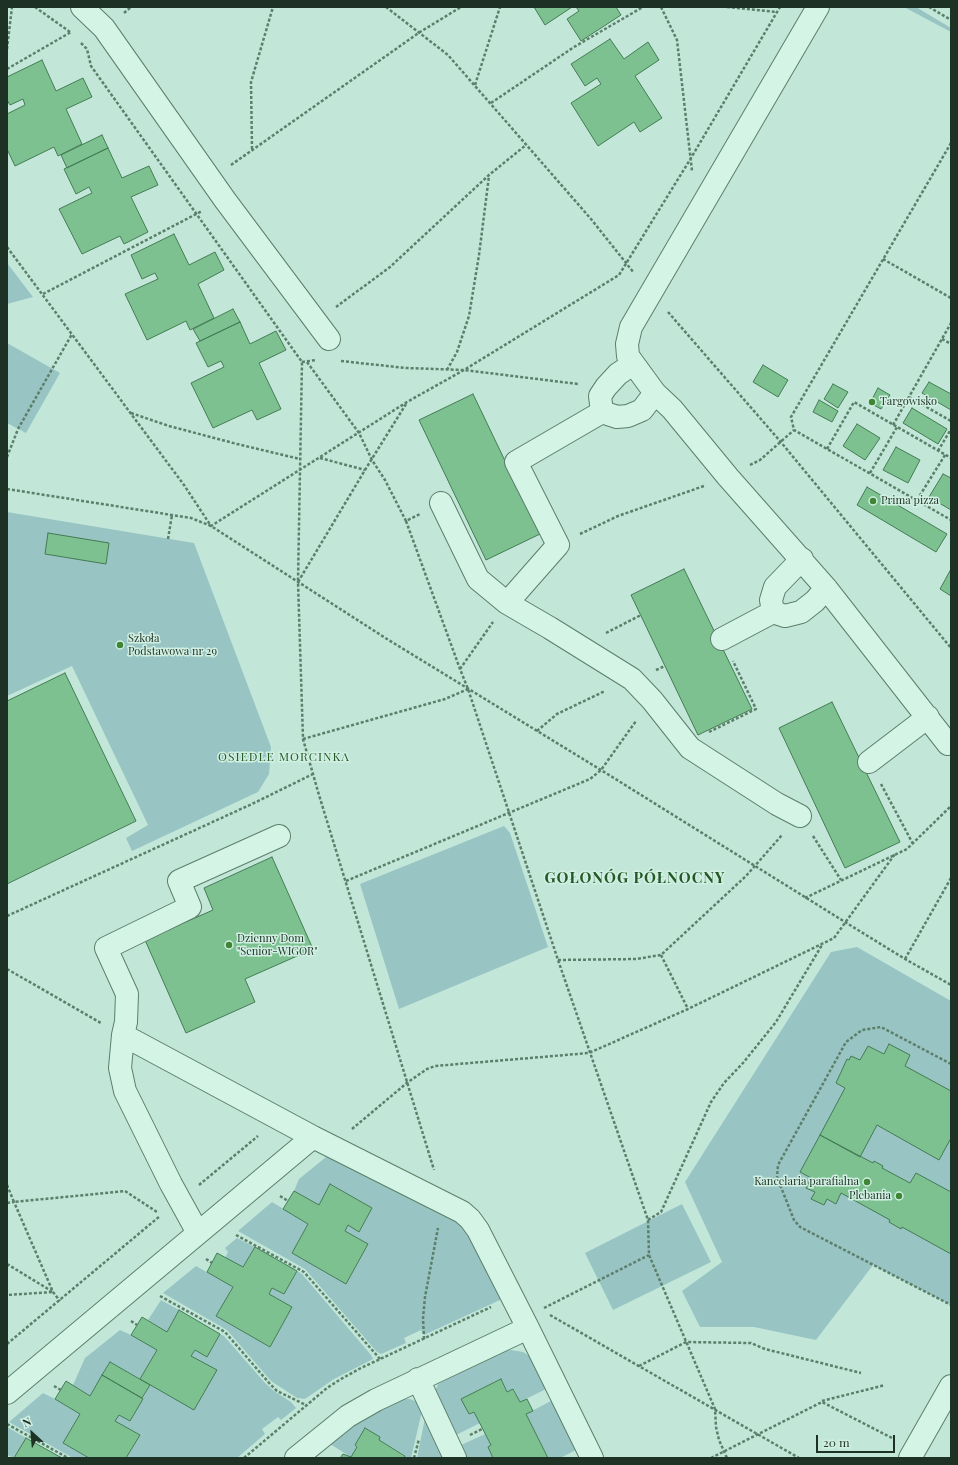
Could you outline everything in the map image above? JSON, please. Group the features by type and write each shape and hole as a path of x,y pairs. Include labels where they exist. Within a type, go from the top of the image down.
{"street":[{"path":"818,7 631,327 627,344 628,356 655,393 672,409 728,477 802,559 826,588 948,744"},
{"path":"88,12 104,28 225,200 329,339"},
{"path":"602,412 600,396 618,374 633,364"},
{"path":"507,603 558,545 516,462 602,412 617,417 628,416 642,410 655,393"},
{"path":"441,503 478,579 507,603 632,679 652,700 690,748 771,800 800,816"},
{"path":"773,612 771,600 774,587 802,559"},
{"path":"722,639 773,612 785,616 801,612 815,601 826,588"},
{"path":"869,762 928,717"},
{"path":"198,1233 171,1184 125,1091 120,1068 122,1035 126,1022 127,994 106,948 190,906 179,881 279,836"},
{"path":"122,1035 278,1119 462,1212 470,1218 478,1230 528,1328 592,1458"},
{"path":"7,1393 218,1217 322,1142"},
{"path":"296,1458 348,1416 376,1400 528,1328"},
{"path":"418,1379 455,1458"},
{"path":"912,1454 951,1386"}],"path":[{"path":"7,49 12,7"},
{"path":"35,7 70,32 87,49 91,66 302,362 298,582 303,739 444,1203 438,1220 437,1239 425,1296 423,1318 424,1339"},
{"path":"252,149 251,82 273,7"},
{"path":"386,7 448,55 491,103 591,219 627,264 780,441 951,648"},
{"path":"211,179 420,32 461,7"},
{"path":"475,85 500,7"},
{"path":"491,103 574,47 643,7"},
{"path":"661,7 677,40 692,172"},
{"path":"727,7 776,12"},
{"path":"211,526 407,402 464,370 619,275 691,158 780,7"},
{"path":"929,7 951,20"},
{"path":"7,69 70,32 88,12"},
{"path":"316,321 390,267 526,144"},
{"path":"951,144 791,417 794,430 951,520"},
{"path":"447,370 457,352 469,316 479,255 489,176"},
{"path":"43,294 225,200"},
{"path":"7,248 43,294 184,485 211,526"},
{"path":"883,258 951,298"},
{"path":"893,425 951,323"},
{"path":"7,457 18,429 72,334"},
{"path":"942,339 951,344"},
{"path":"302,362 318,360"},
{"path":"307,361 359,433 372,460 385,480 406,521 468,689 589,1053 648,1220 649,1255 716,1409 716,1427 723,1452 727,1458"},
{"path":"340,361 406,368 464,370 606,387"},
{"path":"909,397 951,421"},
{"path":"298,582 407,402"},
{"path":"827,449 854,402 951,458"},
{"path":"131,413 169,426 300,459"},
{"path":"870,473 897,427"},
{"path":"938,451 951,429"},
{"path":"558,545 618,516 728,477 760,460 794,430"},
{"path":"917,500 945,454"},
{"path":"319,458 365,470"},
{"path":"7,489 172,515 199,520 211,526 468,689 601,770 805,898 905,959 951,985"},
{"path":"406,521 441,503"},
{"path":"168,538 172,515"},
{"path":"460,669 507,603"},
{"path":"580,646 640,615"},
{"path":"686,743 756,709 722,639"},
{"path":"537,731 557,714 632,679 665,666"},
{"path":"303,739 445,699 468,689"},
{"path":"346,881 590,779 601,770 652,700"},
{"path":"869,762 913,844"},
{"path":"7,916 252,804 313,774"},
{"path":"805,898 907,849 951,806"},
{"path":"800,816 841,880"},
{"path":"322,1142 427,1069 435,1066 589,1053 688,1010 834,938 895,854"},
{"path":"558,960 636,959 661,955 755,866"},
{"path":"905,959 951,878"},
{"path":"648,1220 661,1212 711,1102 724,1083 776,1022 822,944"},
{"path":"661,955 688,1010"},
{"path":"7,969 122,1035"},
{"path":"951,1064 881,1027 862,1030 846,1042 778,1165 776,1177 794,1220 800,1227 951,1305"},
{"path":"198,1185 278,1119"},
{"path":"7,1185 53,1292"},
{"path":"7,1203 125,1191 158,1213 160,1216 7,1344"},
{"path":"218,1217 232,1233 304,1272 380,1359"},
{"path":"649,1255 541,1310 716,1409 799,1458"},
{"path":"7,1264 53,1292 60,1300"},
{"path":"143,1279 160,1297 225,1332 270,1384 278,1391 306,1405"},
{"path":"7,1295 53,1292"},
{"path":"244,1458 306,1405 337,1382 361,1368 512,1297"},
{"path":"639,1366 686,1342 751,1343 765,1349 861,1373"},
{"path":"711,1458 822,1402 885,1385"},
{"path":"822,1402 912,1454"},
{"path":"7,1424 68,1458"},
{"path":"466,1438 482,1429"}],"shaded area":[{"path":"904,7 916,7 951,28 951,32"},
{"path":"7,263 33,297 7,304"},
{"path":"7,343 60,373 26,433 7,423"},
{"name":"Szkoła Podstawowa nr 29","path":"7,512 194,543 271,747 269,774 258,792 132,851 126,838 148,825 72,666 7,696"},
{"path":"504,826 510,833 548,947 399,1009 360,884"},
{"path":"857,947 951,1001 951,1305 873,1265 816,1340 754,1327 700,1327 682,1291 722,1262 685,1182 831,952"},
{"path":"331,1153 461,1218 502,1295 500,1300 424,1335 421,1330 404,1338 406,1343 381,1354 377,1352 305,1269 238,1231 272,1202 308,1224 292,1253 346,1284 368,1244 345,1231 348,1225 359,1232 372,1208 331,1184 319,1205 294,1191 299,1179"},
{"path":"682,1204 711,1262 613,1310 585,1253"},
{"path":"237,1238 255,1247 243,1267 225,1258 228,1252 225,1248"},
{"path":"196,1266 233,1287 216,1316 270,1347 292,1307 269,1294 272,1288 284,1294 297,1271 302,1274 373,1359 334,1379 305,1399 297,1398 271,1381 227,1330 163,1293"},
{"path":"161,1300 179,1310 167,1332 148,1320"},
{"path":"120,1330 157,1350 140,1379 110,1362 90,1396 73,1385 85,1358"},
{"path":"220,1334 224,1336 265,1383 291,1402 296,1408 281,1420 278,1417 262,1429 265,1434 237,1458 126,1458 140,1435 115,1421 119,1415 130,1421 150,1385 191,1356 195,1350 207,1357"},
{"path":"511,1350 523,1352 531,1357 548,1388 520,1402 514,1389 507,1392 501,1379 462,1399 469,1414 474,1412 480,1423 454,1436 435,1392 438,1384 504,1351"},
{"path":"43,1393 80,1414 63,1443 89,1458 73,1458 9,1422"},
{"path":"410,1399 417,1402 422,1411 411,1458 404,1458 405,1455 379,1440 380,1437 365,1428 355,1445 357,1447 351,1457 330,1444 361,1420 400,1400"},
{"path":"553,1400 578,1449 560,1458 548,1458 526,1414"},
{"path":"425,1418 443,1458 417,1458"},
{"path":"7,1427 26,1438 14,1458 7,1455"},
{"path":"485,1434 491,1445 488,1447 493,1458 464,1458 459,1446"}],"building":[{"path":"534,7 572,7 545,25"},
{"path":"576,7 616,7 621,15 581,41 567,19 579,11"},
{"path":"610,39 624,59 648,42 659,60 635,76 662,118 640,132 634,122 598,146 571,103 601,84 597,78 585,86 571,64"},
{"path":"42,60 56,91 83,78 92,97 66,109 82,144 58,156 54,147 15,166 7,149 7,114 25,105 23,99 10,105 7,100 7,77"},
{"path":"102,135 108,148 67,168 61,155"},
{"path":"108,148 122,178 149,166 158,185 131,197 148,232 124,244 120,236 82,254 59,209 92,193 89,187 76,194 64,169"},
{"path":"174,234 189,265 215,252 224,270 198,284 214,318 190,330 186,321 147,340 125,294 158,279 155,273 142,279 131,255"},
{"path":"233,309 240,322 200,341 193,329"},
{"path":"240,322 250,344 276,331 286,350 259,363 281,409 257,420 252,410 213,428 191,383 224,367 221,361 208,367 196,343"},
{"path":"763,365 788,380 778,397 753,382"},
{"path":"929,382 951,394 951,410 922,393"},
{"path":"833,384 848,392 838,408 824,399"},
{"path":"878,388 890,395 881,409 870,403"},
{"path":"473,394 540,534 486,560 419,420"},
{"path":"819,400 838,411 832,422 813,412"},
{"path":"912,408 947,429 938,444 903,423"},
{"path":"857,424 880,438 865,460 843,446"},
{"path":"896,447 920,460 908,483 883,470"},
{"path":"943,474 951,478 951,510 929,497"},
{"path":"867,487 947,534 936,552 857,505"},
{"path":"48,533 109,543 106,564 45,554"},
{"path":"684,569 752,709 698,735 631,595"},
{"path":"951,569 951,596 940,589"},
{"path":"65,673 136,821 7,884 7,701"},
{"path":"832,702 900,842 845,868 779,728"},
{"name":"Dzienny Dom \"Senior-WIGOR\"","path":"272,857 313,949 245,979 255,1002 186,1033 145,940 213,910 204,888"},
{"path":"889,1044 910,1055 905,1066 951,1091 951,1138 939,1160 877,1125 860,1157 820,1135 845,1088 836,1083 847,1059 849,1060 851,1056 860,1060 868,1046 884,1054"},
{"name":"Plebania","path":"820,1135 873,1163 874,1161 883,1166 882,1168 910,1183 916,1173 951,1192 951,1254 902,1227 901,1229 889,1222 890,1220 841,1193 836,1204 827,1199 824,1205 811,1199 815,1192 806,1188 811,1178 800,1172"},
{"path":"330,1184 372,1208 359,1232 348,1225 345,1231 368,1244 346,1284 292,1253 308,1224 283,1209 294,1191 319,1205"},
{"path":"255,1247 297,1271 284,1294 272,1288 269,1294 292,1307 270,1347 216,1316 233,1287 207,1272 217,1253 243,1267"},
{"path":"179,1310 220,1334 207,1357 195,1350 191,1356 217,1370 194,1410 140,1379 157,1350 131,1335 142,1317 167,1332"},
{"path":"110,1362 150,1385 142,1398 102,1375"},
{"path":"102,1375 143,1399 130,1421 119,1415 115,1421 140,1435 126,1458 89,1458 63,1443 80,1414 55,1399 66,1381 90,1396"},
{"path":"501,1379 507,1392 513,1389 520,1402 527,1399 533,1411 526,1414 548,1458 493,1458 488,1447 491,1445 474,1412 469,1414 461,1399"},
{"path":"365,1428 380,1437 379,1440 405,1456 404,1458 340,1458 343,1454 351,1457 357,1447 355,1445"},
{"path":"26,1438 62,1458 14,1458"}],"place":[{"name":"Targowisko","path":"872,402"},
{"name":"Prima pizza","path":"873,501"},
{"name":"Szkoła Podstawowa nr 29","path":"120,645"},
{"name":"Dzienny Dom \"Senior-WIGOR\"","path":"229,945"},
{"name":"Kancelaria parafialna","path":"867,1182"},
{"name":"Plebania","path":"899,1196"}],"district":[{"name":"OSIEDLE MORCINKA","path":"284,757"},
{"name":"GOŁONÓG PÓŁNOCNY","path":"635,878"}]}
